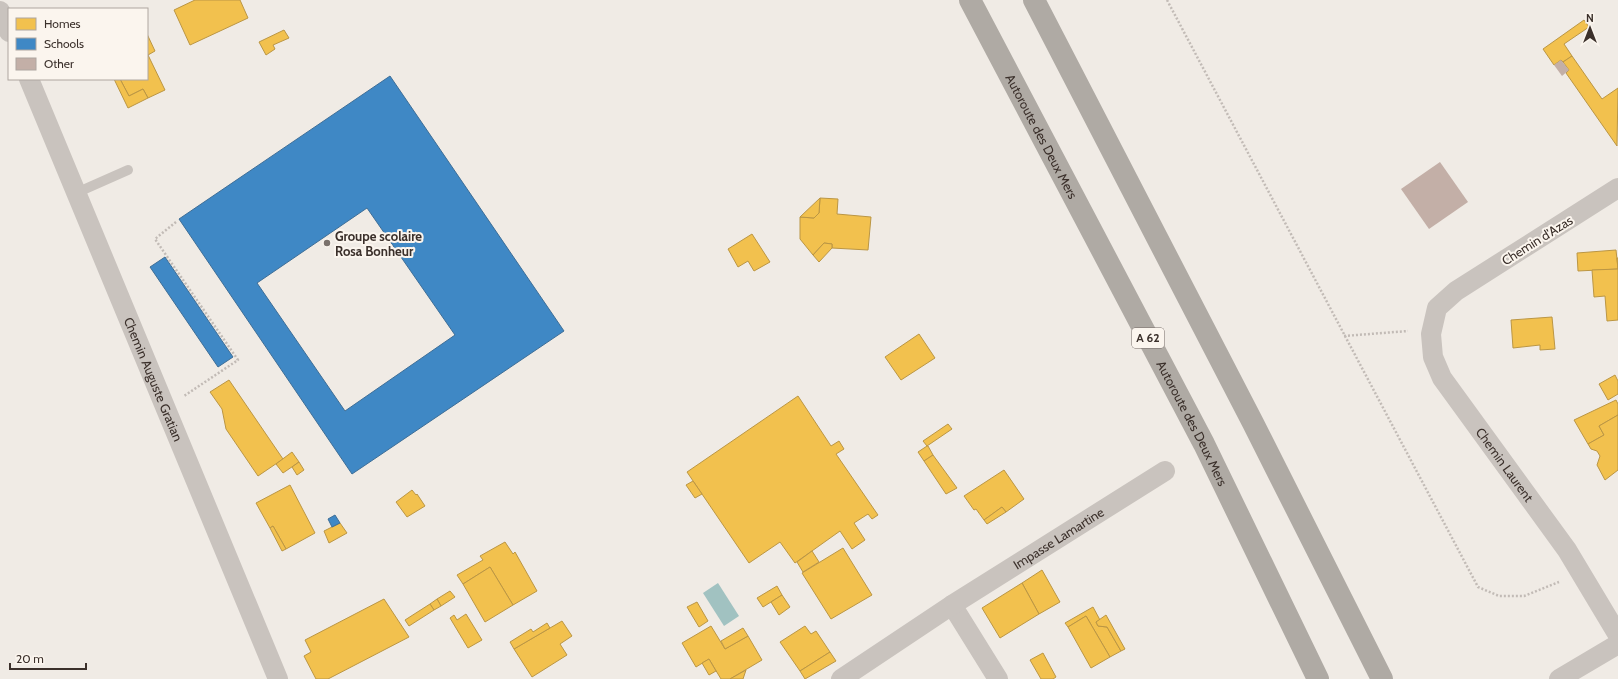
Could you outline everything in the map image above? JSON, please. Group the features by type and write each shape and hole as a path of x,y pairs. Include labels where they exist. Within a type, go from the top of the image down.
{"highway":[{"name":"Autoroute des Deux Mers","path":"970,0 1204,444 1318,679"},
{"path":"1034,0 1253,423 1382,679"}],"street":[{"path":"0,11 8,30"},
{"name":"Chemin Auguste Gratian","path":"29,80 278,679"},
{"name":"Chemin d'Azas","path":"1456,291 1618,188"},
{"name":"Chemin Laurent","path":"1456,291 1437,308 1431,334 1433,357 1442,378 1567,550 1618,635"},
{"name":"Impasse Lamartine","path":"841,679 952,605 1165,471"},
{"path":"952,605 998,679"},
{"path":"1559,679 1618,644"}],"lane":[{"path":"76,193 128,170"}],"path":[{"path":"1167,0 1478,587 1499,596 1524,596 1581,572"},
{"path":"166,409 238,360 155,239 176,222"},
{"path":"1344,336 1403,330 1431,334"}],"water":[{"path":"718,583 739,616 724,626 703,593"}],"building: Homes":[{"path":"195,0 240,0 248,18 190,45 174,10"},
{"path":"1584,20 1589,27 1564,44 1572,56 1563,62 1561,60 1554,65 1543,49"},
{"path":"284,30 289,38 273,45 275,49 266,55 259,42"},
{"path":"148,36 155,51 148,55"},
{"path":"148,55 165,90 148,98 143,89 129,96 121,80 148,80"},
{"path":"1572,56 1602,99 1618,88 1617,146 1566,73 1569,70 1563,62"},
{"path":"114,80 121,80 129,96 143,89 148,98 128,108"},
{"path":"820,198 838,199 837,214 871,217 868,250 832,248 832,244 824,243 813,255 800,239 800,217 814,218 819,213"},
{"path":"820,198 819,213 814,218 800,217"},
{"path":"752,234 770,262 754,271 748,261 738,267 728,249"},
{"path":"824,243 832,244 832,248 819,262 813,255"},
{"path":"1616,250 1618,269 1578,271 1577,253"},
{"path":"1618,269 1618,320 1607,321 1605,296 1594,297 1592,270"},
{"path":"1552,317 1555,349 1540,350 1540,345 1513,348 1511,320"},
{"path":"919,334 935,358 901,380 885,357"},
{"path":"1615,375 1618,381 1618,394 1608,400 1599,384"},
{"path":"229,380 283,459 258,476 226,429 222,409 210,392"},
{"path":"798,396 831,446 839,441 844,449 836,454 878,515 872,519 868,514 854,523 865,540 852,549 840,531 795,563 780,542 749,563 687,472"},
{"path":"1616,400 1618,404 1618,415 1599,426 1604,435 1588,444 1574,420"},
{"path":"1618,415 1618,470 1605,480 1597,465 1600,456 1597,451 1591,449 1588,444 1604,435 1599,426"},
{"path":"948,424 952,429 927,446 923,441"},
{"path":"927,446 933,455 924,461 918,452"},
{"path":"292,452 299,462 283,473 276,464"},
{"path":"933,455 957,488 946,494 924,461"},
{"path":"299,462 304,470 297,475 292,467"},
{"path":"1004,470 1024,499 1006,512 1002,507 984,520 976,509 974,510 964,496"},
{"path":"693,481 702,494 695,498 686,485"},
{"path":"290,485 315,533 286,549 273,526 270,528 256,503"},
{"path":"412,490 416,495 417,494 425,506 407,517 396,502"},
{"path":"1002,507 1006,512 987,524 984,520"},
{"path":"340,523 347,533 329,543 324,531"},
{"path":"273,526 286,549 282,551 270,528"},
{"path":"505,542 513,554 515,552 537,591 513,605 490,567 463,584 457,575 483,560 480,556"},
{"path":"843,548 872,595 831,619 802,573"},
{"path":"812,551 819,562 803,572 797,562"},
{"path":"490,567 513,605 485,622 463,584"},
{"path":"1042,570 1060,602 1039,614 1022,583"},
{"path":"1022,583 1039,614 1000,638 982,608"},
{"path":"777,586 782,595 763,607 757,598"},
{"path":"450,591 455,597 441,606 437,599"},
{"path":"782,595 790,607 779,615 771,602"},
{"path":"384,599 409,637 328,679 316,679 304,656 311,652 305,640"},
{"path":"437,599 441,606 434,610 430,604"},
{"path":"697,602 708,621 699,627 687,607"},
{"path":"430,604 434,610 409,626 405,620"},
{"path":"1093,607 1100,620 1096,622 1098,626 1107,627 1121,651 1110,657 1086,616 1068,627 1065,623"},
{"path":"466,614 482,640 468,648 450,618 454,615 457,620"},
{"path":"1106,615 1125,649 1121,651 1107,627 1098,626 1096,622"},
{"path":"1086,616 1110,657 1091,668 1068,627"},
{"path":"562,621 572,636 560,644 567,655 532,677 514,649"},
{"path":"547,623 550,628 514,649 510,642 531,629 533,632"},
{"path":"711,626 725,649 748,636 762,660 730,679 721,679 709,659 696,667 682,643"},
{"path":"805,626 811,634 816,631 830,652 800,671 780,642"},
{"path":"743,628 748,636 725,649 721,641"},
{"path":"830,652 836,661 805,679 800,671"},
{"path":"1043,653 1056,677 1053,679 1041,679 1030,660"},
{"path":"709,659 716,671 709,675 702,663"},
{"path":"746,670 743,679 730,679"}],"building: Schools":[{"path":"390,76 564,331 352,474 179,219","holes":["367,208 455,335 345,411 257,283"]},
{"path":"165,257 233,357 218,367 150,267"},
{"path":"335,515 340,523 332,527 328,519"}],"building: Other":[{"path":"1561,60 1569,70 1562,76 1554,65"},
{"path":"1440,162 1468,202 1429,229 1401,189"}],"place":[{"name":"Groupe scolaire Rosa Bonheur","path":"327,243"}]}
